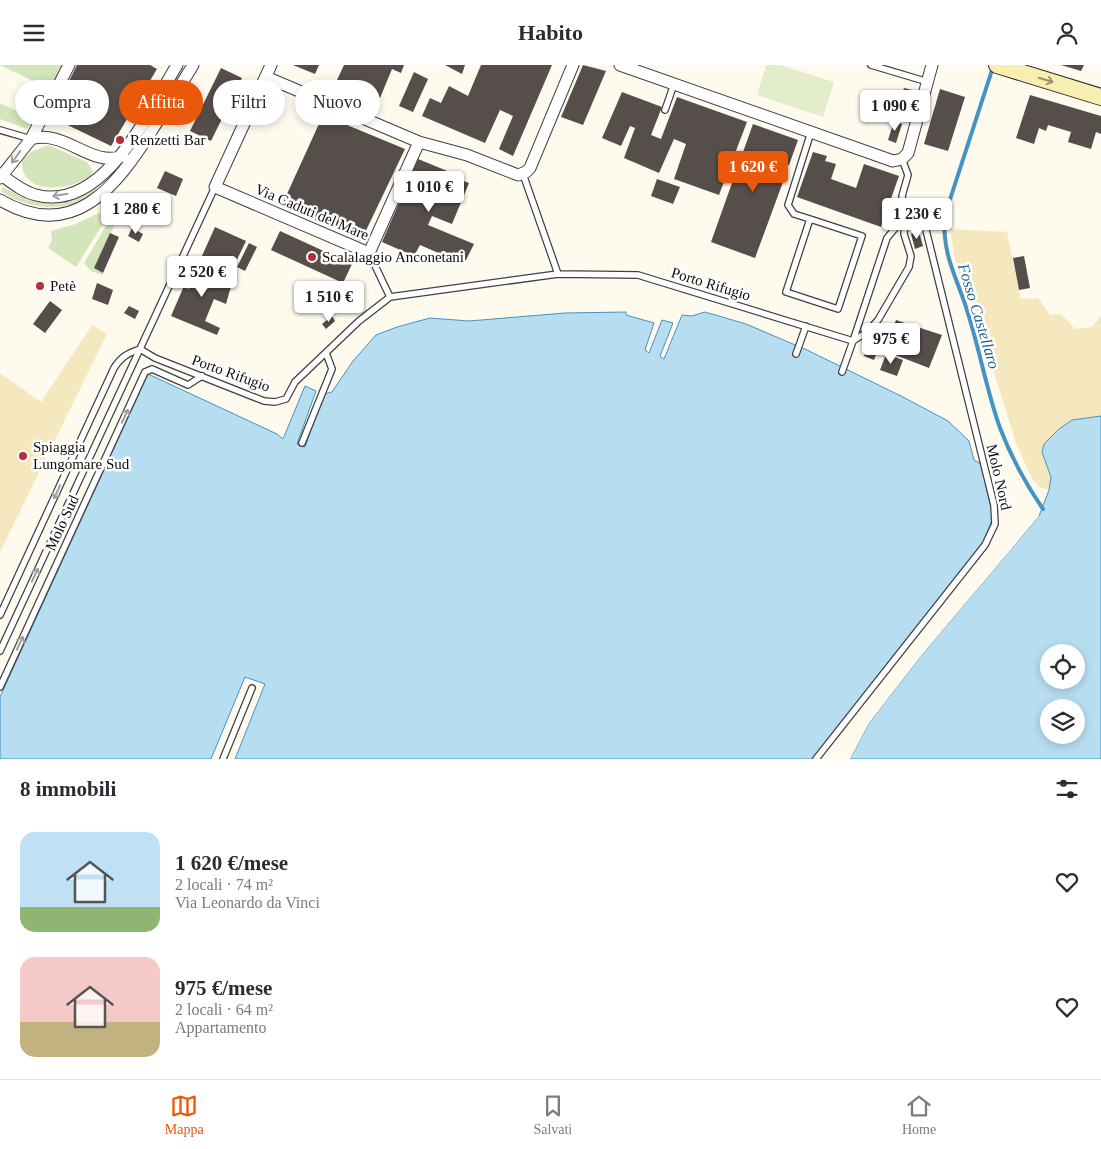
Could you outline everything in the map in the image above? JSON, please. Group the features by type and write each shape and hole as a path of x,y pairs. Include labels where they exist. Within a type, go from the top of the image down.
{"street":[{"path":"69,65 31,139 1,176 25,191 44,197 83,188 104,175 120,157 178,65"},
{"path":"0,200 27,213 44,215 59,214 88,204 112,186 134,159 194,65"},
{"path":"215,187 271,65"},
{"path":"266,77 419,142 467,155 516,175 530,168 573,65"},
{"path":"620,65 893,161 902,159 908,153 932,65"},
{"path":"1004,66 1101,97"},
{"path":"31,139 43,136 53,137 101,157 128,155 134,159"},
{"name":"Via Caduti del Mare","path":"215,187 369,253 419,142"}],"lane":[{"path":"873,65 928,82"},
{"path":"664,110 674,84"},
{"path":"0,131 31,139"},
{"path":"810,219 786,292 838,309 862,236 810,219 794,214 788,205 811,132"},
{"path":"853,341 867,332 878,320 909,267 911,256 904,234 906,215 902,196 908,175 902,159"},
{"path":"523,173 558,274"},
{"path":"0,651 215,187"},
{"path":"842,372 887,238 906,215"},
{"name":"Molo Nord","path":"816,759 985,545 995,524 994,505 925,226 921,221 906,215"},
{"path":"369,253 390,297"},
{"name":"Porto Rifugio","path":"140,349 155,358 264,401 280,402 288,397 295,382 372,309 390,297 558,274 638,275 853,341"},
{"path":"796,354 806,327"},
{"path":"0,615 114,369 119,360 140,349"},
{"path":"302,443 332,369 326,353"},
{"name":"Molo Sud","path":"0,687 146,372 152,369 188,385 202,376"},
{"path":"223,759 252,688"}],"green space":[{"path":"0,65 62,65 54,80 31,80"},
{"path":"766,65 780,65 834,82 823,117 757,95"},
{"path":"0,103 15,110 15,125 0,119"},
{"path":"16,125 30,125 27,129"},
{"path":"48,145 87,162 93,172 78,183 66,186 41,186 31,181 24,173 22,160 31,152"},
{"path":"2,187 26,199 43,202 70,199 87,193 94,188 99,190 88,198 76,203 51,207 25,203 2,192"},
{"path":"99,213 106,219 76,267 48,248 52,240 51,231 76,224"},
{"path":"120,213 94,268 103,273 102,275 91,271 84,263 112,216"}],"sand":[{"path":"950,229 1007,232 1021,299 1038,298 1050,315 1061,314 1075,329 1092,327 1101,316 1101,416 1072,420 1044,444 1042,452 1051,477 1049,490 1039,487 1032,479 1016,443 971,300 957,270"},
{"name":"Spiaggia Lungomare Sud","path":"92,325 107,334 0,552 0,373 41,402"}],"water":[{"path":"626,312 626,315 654,323 645,350 649,353 662,320 673,323 660,356 664,359 682,315 692,316 705,312 746,324 807,350 948,421 969,441 974,460 981,464 993,517 984,541 812,759 235,759 265,684 245,677 211,759 0,759 0,697 148,374 277,434 283,439 305,386 316,391 297,444 305,447 324,394 332,392 353,361 376,335 430,318 469,321 565,313"},
{"path":"1101,416 1101,759 850,759 869,723 921,656 1039,516 1049,490 1051,477 1042,452 1044,444 1059,429 1072,420"}],"pier":[{"path":"1038,514 1039,516 921,656 869,723 850,759 848,759 867,721 919,655"}],"building":[{"path":"77,65 150,65 157,69 150,80 119,80 119,125 124,125 111,146 68,125 109,125 109,80 70,80"},
{"path":"293,65 319,65 315,74"},
{"path":"344,65 404,65 401,73 392,69 380,98 380,80 337,80"},
{"path":"445,65 465,65 462,74"},
{"path":"481,65 552,65 513,156 499,149 513,116 500,110 485,143 422,116 430,98 441,103 449,86 468,96"},
{"path":"583,65 606,71 583,125 561,117"},
{"path":"1061,65 1084,65 1081,71"},
{"path":"221,68 242,78 241,80 215,80"},
{"path":"414,72 428,79 413,112 399,106"},
{"path":"213,84 213,125 219,125 211,141 190,131 193,125 203,125 203,105"},
{"path":"904,88 912,90 905,113 897,110"},
{"path":"940,89 965,97 948,151 924,144"},
{"path":"622,92 662,107 651,135 661,139 677,97 747,122 719,195 674,179 686,144 674,139 659,173 624,158 635,128 630,126 621,146 602,138"},
{"path":"1030,95 1101,116 1101,134 1096,132 1091,149 1068,142 1071,132 1048,125 1046,131 1039,128 1034,144 1016,138"},
{"path":"894,121 902,124 896,143 888,140"},
{"path":"753,124 798,140 789,165 764,157 758,174 783,182 755,258 711,242"},
{"path":"318,125 347,125 405,149 361,241 282,205"},
{"path":"813,152 827,156 825,161 836,164 831,179 856,188 864,164 899,176 881,227 797,197"},
{"path":"418,159 462,177 461,180 469,183 452,224 432,216 428,225 474,244 464,264 420,245 414,256 382,242"},
{"path":"165,171 183,179 176,196 157,188"},
{"path":"657,179 680,187 673,204 651,196"},
{"path":"215,227 246,241 231,272 201,258"},
{"path":"132,228 143,234 139,242 128,236"},
{"name":"Scalalaggio Anconetani","path":"280,231 352,264 343,283 271,250"},
{"path":"919,232 923,246 915,249 911,234"},
{"path":"110,233 119,237 103,273 94,268"},
{"path":"249,243 257,247 245,271 237,267"},
{"path":"1024,256 1030,288 1019,290 1013,258"},
{"path":"200,265 233,279 226,304 214,299 205,321 220,328 217,335 171,316 184,286 189,289"},
{"path":"97,283 113,290 108,305 92,299"},
{"path":"50,301 62,310 45,333 33,324"},
{"path":"129,306 139,311 135,319 124,313"},
{"path":"332,316 335,321 326,329 322,324"},
{"path":"896,320 942,335 929,368 885,351"},
{"path":"873,333 883,337 874,360 864,356"},
{"path":"886,354 903,360 897,376 880,370"}],"waterway":[{"name":"Fosso Castellaro","path":"993,67 944,218 944,232 948,254 971,322 1000,428 1019,470 1043,509"}],"place":[{"name":"Renzetti Bar","path":"120,140"},
{"name":"Scalalaggio Anconetani","path":"312,257"},
{"name":"Petè","path":"40,286"},
{"name":"Spiaggia Lungomare Sud","path":"23,456"}]}
